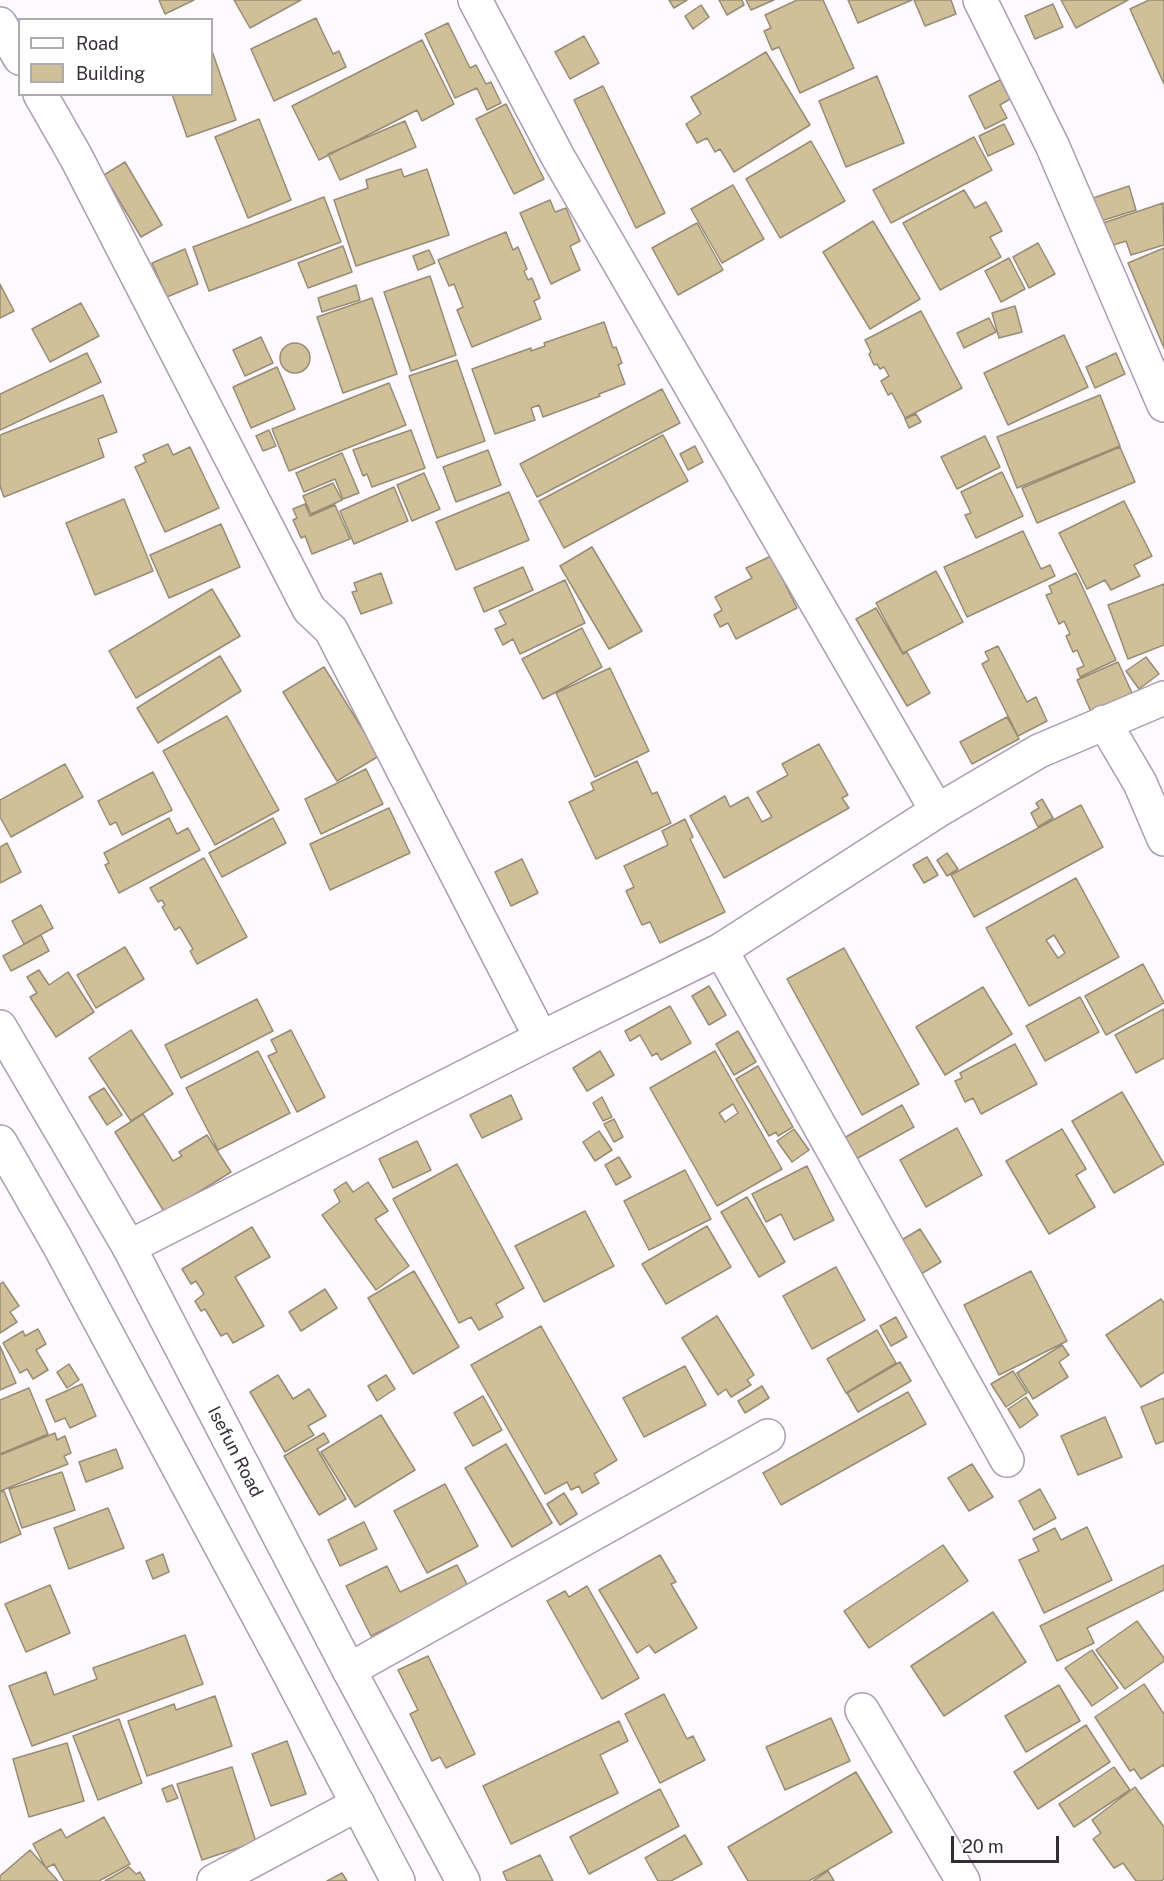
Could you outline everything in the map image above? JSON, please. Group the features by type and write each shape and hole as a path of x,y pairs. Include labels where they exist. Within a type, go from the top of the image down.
{"street":[{"path":"475,0 563,167 937,812"},
{"path":"980,0 1052,145 1164,405"},
{"path":"0,24 18,55"},
{"path":"41,96 76,157 309,609 331,630 541,1038"},
{"path":"129,1247 541,1038 721,950 937,812 1039,750 1164,698"},
{"path":"1104,722 1140,783 1164,839"},
{"path":"721,950 1007,1460"},
{"name":"Isefun Road","path":"0,1027 129,1247 349,1670 463,1881"},
{"path":"2,1148 59,1245 398,1881"},
{"path":"349,1670 768,1436"},
{"path":"862,1710 963,1881"},
{"path":"214,1881 358,1804"}],"building":[{"path":"159,0 194,0 165,14"},
{"path":"234,0 301,0 250,28"},
{"path":"669,0 687,0 674,8"},
{"path":"719,0 742,0 744,5 727,15"},
{"path":"746,0 774,0 751,10"},
{"path":"797,0 823,0 854,68 800,93 779,47 772,50 764,31 771,28 765,15"},
{"path":"848,0 912,0 858,23"},
{"path":"914,0 951,0 956,14 925,26"},
{"path":"1061,0 1128,0 1076,28"},
{"path":"1149,0 1164,0 1164,84 1130,9"},
{"path":"1053,4 1063,27 1035,39 1025,16"},
{"path":"701,5 709,17 693,29 685,16"},
{"path":"316,18 333,54 339,51 346,67 274,101 251,49"},
{"path":"448,23 470,68 476,65 486,84 491,82 501,103 487,110 477,88 455,98 425,34"},
{"path":"584,36 599,63 570,79 555,52"},
{"path":"422,40 454,104 422,121 417,110 319,160 292,106"},
{"path":"766,52 810,125 734,172 720,149 715,152 707,138 697,143 686,124 701,114 691,97"},
{"path":"213,54 236,120 187,137 173,96 213,96"},
{"path":"877,76 904,143 846,167 819,101"},
{"path":"1000,80 1010,99 1000,105 1007,118 985,129 969,96"},
{"path":"603,86 665,213 636,228 574,100"},
{"path":"506,104 544,179 514,194 476,119"},
{"path":"259,119 291,200 248,218 215,137"},
{"path":"405,121 416,147 340,180 328,154"},
{"path":"1004,124 1014,144 988,156 979,136"},
{"path":"974,137 992,170 891,223 873,190"},
{"path":"811,141 845,201 780,238 746,179"},
{"path":"125,162 162,225 141,237 104,175"},
{"path":"401,169 404,177 427,169 449,235 356,266 334,200 368,188 366,180"},
{"path":"733,185 764,239 722,263 691,209"},
{"path":"1129,186 1136,210 1101,221 1093,198"},
{"path":"964,190 975,208 986,202 1002,231 990,237 1001,257 940,290 903,223"},
{"path":"324,197 341,242 209,291 193,247"},
{"path":"550,200 555,212 566,208 580,241 570,246 580,270 551,284 520,213"},
{"path":"1163,203 1164,245 1131,255 1126,241 1107,247 1100,224"},
{"path":"873,221 920,299 870,329 823,252"},
{"path":"697,223 723,270 678,295 652,248"},
{"path":"506,232 513,250 518,247 527,269 524,271 528,280 532,278 540,298 534,301 541,319 472,347 457,310 463,307 454,284 449,286 438,260"},
{"path":"1038,243 1055,274 1029,288 1013,257"},
{"path":"343,246 352,272 308,288 298,263"},
{"path":"1164,248 1164,348 1128,263"},
{"path":"185,249 198,284 167,297 152,263"},
{"path":"429,250 435,263 418,270 413,256"},
{"path":"1009,258 1025,289 1001,302 985,271"},
{"path":"430,276 456,355 411,371 384,292"},
{"path":"0,284 14,311 0,318"},
{"path":"356,285 360,300 322,312 318,298"},
{"path":"372,298 397,374 343,393 317,317"},
{"path":"81,303 99,336 50,362 32,329"},
{"path":"1015,306 1022,332 999,338 992,313"},
{"path":"921,311 962,388 905,418 892,393 888,395 881,381 889,376 884,367 880,369 877,364 874,365 865,340"},
{"path":"989,318 996,332 964,348 957,333"},
{"path":"604,322 613,348 616,347 622,363 618,365 625,384 543,417 539,405 531,408 535,420 495,434 472,369 531,348 531,351 545,346 544,343"},
{"path":"1064,335 1088,387 1008,425 984,373"},
{"path":"261,337 273,363 245,376 233,350"},
{"path":"295,343 306,347 310,358 306,369 295,373 284,369 280,358 284,347"},
{"path":"87,353 101,382 0,430 0,394"},
{"path":"1116,353 1125,374 1095,388 1086,367"},
{"path":"457,360 485,441 437,458 409,376"},
{"path":"277,367 295,409 251,428 233,387"},
{"path":"389,383 406,425 289,471 272,429"},
{"path":"662,389 680,423 537,497 520,464"},
{"path":"103,395 117,432 98,439 104,457 4,497 0,486 0,435"},
{"path":"1100,395 1120,446 1017,488 997,437"},
{"path":"916,414 921,422 909,428 905,419"},
{"path":"269,430 276,446 263,451 256,436"},
{"path":"411,430 425,468 372,487 367,474 363,476 353,450"},
{"path":"663,435 688,481 564,548 539,501"},
{"path":"985,436 1000,467 957,489 941,457"},
{"path":"168,444 173,455 190,447 219,508 165,532 135,467 146,462 143,455"},
{"path":"695,446 703,462 688,470 680,454"},
{"path":"1120,447 1135,482 1037,523 1022,488"},
{"path":"488,450 501,485 456,502 443,467"},
{"path":"342,453 359,493 343,499 335,479 304,492 296,473"},
{"path":"1002,472 1023,516 976,538 965,515 971,513 961,492"},
{"path":"424,473 440,509 412,521 397,485"},
{"path":"333,483 342,500 311,514 303,496"},
{"path":"394,487 408,521 354,544 340,511"},
{"path":"509,492 529,540 456,570 436,522"},
{"path":"124,499 153,571 95,595 66,523"},
{"path":"1124,501 1152,556 1134,565 1140,576 1111,590 1105,580 1087,589 1059,533"},
{"path":"305,504 310,516 335,505 350,539 312,554 305,536 301,538 293,520 297,518 293,509"},
{"path":"221,524 240,567 169,598 150,555"},
{"path":"1023,531 1041,569 1050,565 1055,576 967,617 944,567"},
{"path":"592,547 642,631 609,649 560,566"},
{"path":"771,556 797,608 736,639 728,623 720,627 714,615 722,610 715,597 752,578 746,568"},
{"path":"523,567 533,590 484,612 474,588"},
{"path":"936,571 963,622 903,653 876,603"},
{"path":"381,573 392,603 361,614 352,592 357,591 354,583"},
{"path":"1076,573 1116,660 1080,677 1077,669 1084,666 1077,650 1073,652 1066,636 1070,634 1064,621 1059,624 1046,595 1052,593 1049,586"},
{"path":"565,580 585,623 520,654 513,639 503,645 495,629 506,624 499,611"},
{"path":"1164,584 1164,645 1128,659 1108,605"},
{"path":"212,589 240,636 136,698 109,651"},
{"path":"876,608 903,654 907,652 930,693 907,706 856,619"},
{"path":"582,628 602,667 543,699 522,659"},
{"path":"998,646 1027,702 1036,697 1047,721 1018,736 982,664 989,660 985,652"},
{"path":"220,656 241,691 158,743 137,708"},
{"path":"1146,657 1159,674 1139,689 1126,671"},
{"path":"1118,662 1132,693 1091,712 1077,680"},
{"path":"324,667 379,756 337,781 283,692"},
{"path":"610,668 649,751 595,777 556,693"},
{"path":"227,716 279,810 215,845 163,751"},
{"path":"1007,717 1019,739 972,764 960,742"},
{"path":"819,744 848,795 842,798 849,808 724,878 690,816 725,796 730,807 748,797 762,822 772,817 757,792 788,775 782,764"},
{"path":"637,761 652,794 657,792 671,823 596,859 569,802 594,790 591,783"},
{"path":"65,764 83,797 11,837 0,817 0,800"},
{"path":"366,769 383,804 321,834 305,799"},
{"path":"153,772 172,810 122,835 116,822 110,825 98,801"},
{"path":"1042,799 1053,818 1038,827 1031,813 1039,808 1036,803"},
{"path":"1081,805 1103,847 974,917 951,875"},
{"path":"389,808 410,853 330,890 310,844"},
{"path":"169,818 177,834 188,828 200,850 119,893 105,865 109,863 104,853"},
{"path":"273,818 286,843 222,877 209,853"},
{"path":"685,819 693,837 690,839 725,912 660,943 650,922 642,925 626,891 634,887 624,866 668,845 662,831"},
{"path":"7,843 21,872 0,883 0,847"},
{"path":"947,853 958,869 947,876 937,860"},
{"path":"927,857 938,875 924,883 913,865"},
{"path":"204,858 247,937 197,964 190,951 193,949 180,927 175,930 162,907 165,905 162,900 158,902 150,888"},
{"path":"522,859 538,893 511,906 495,872"},
{"path":"1076,878 1119,957 1029,1006 986,928","holes":["1054,935 1065,953 1058,958 1046,940"]},
{"path":"41,905 53,928 24,944 12,921"},
{"path":"41,935 49,951 11,971 3,956"},
{"path":"125,947 144,979 96,1008 77,975"},
{"path":"844,948 919,1084 862,1115 787,979"},
{"path":"1143,964 1164,1003 1106,1035 1085,996"},
{"path":"39,970 49,985 68,972 94,1012 56,1037 30,997 37,993 27,977"},
{"path":"709,986 726,1015 709,1025 692,996"},
{"path":"983,987 1012,1034 945,1075 916,1027"},
{"path":"1080,997 1099,1032 1045,1061 1026,1026"},
{"path":"257,999 273,1031 181,1078 165,1045"},
{"path":"670,1006 691,1043 661,1060 657,1053 652,1056 640,1035 630,1041 625,1031"},
{"path":"1164,1009 1164,1058 1136,1073 1115,1035"},
{"path":"131,1030 173,1094 131,1121 89,1058"},
{"path":"291,1030 325,1097 297,1112 268,1056 277,1052 271,1040"},
{"path":"738,1031 756,1062 734,1075 716,1044"},
{"path":"1015,1044 1037,1084 981,1114 973,1098 965,1102 955,1081 962,1078 960,1073"},
{"path":"258,1051 290,1113 218,1150 186,1088"},
{"path":"600,1051 614,1075 587,1091 573,1068"},
{"path":"715,1051 782,1169 717,1206 650,1088","holes":["733,1104 738,1113 725,1122 719,1113"]},
{"path":"758,1066 793,1127 778,1136 776,1132 769,1136 736,1079"},
{"path":"104,1088 122,1115 107,1125 89,1097"},
{"path":"1122,1092 1164,1164 1114,1193 1072,1121"},
{"path":"511,1095 522,1119 482,1138 470,1115"},
{"path":"602,1097 612,1117 603,1121 593,1103"},
{"path":"902,1105 914,1127 856,1159 844,1138"},
{"path":"143,1114 173,1161 182,1156 179,1152 207,1135 231,1172 165,1213 115,1132"},
{"path":"614,1119 623,1137 614,1142 604,1124"},
{"path":"957,1128 982,1175 926,1207 900,1160"},
{"path":"794,1129 809,1150 792,1162 777,1141"},
{"path":"1062,1129 1086,1169 1076,1175 1095,1207 1049,1234 1006,1161"},
{"path":"599,1131 612,1150 595,1161 583,1142"},
{"path":"417,1141 431,1170 393,1188 379,1159"},
{"path":"619,1157 631,1177 616,1185 605,1165"},
{"path":"457,1164 524,1288 496,1304 503,1317 479,1330 471,1317 459,1323 393,1199"},
{"path":"807,1166 834,1220 794,1240 781,1214 766,1222 752,1194"},
{"path":"685,1170 711,1219 649,1250 624,1201"},
{"path":"346,1182 353,1192 368,1182 388,1211 375,1219 409,1266 376,1290 322,1215 340,1202 334,1190"},
{"path":"747,1197 785,1262 759,1277 721,1212"},
{"path":"585,1211 614,1266 544,1302 515,1246"},
{"path":"707,1226 731,1267 666,1304 642,1264"},
{"path":"252,1227 270,1257 235,1277 264,1326 233,1343 227,1333 221,1336 205,1309 201,1311 195,1301 204,1294 196,1281 191,1284 182,1269"},
{"path":"920,1229 941,1262 921,1274 900,1241"},
{"path":"836,1267 865,1320 812,1349 783,1296"},
{"path":"414,1271 459,1347 413,1374 368,1298"},
{"path":"1031,1271 1067,1341 999,1375 964,1305"},
{"path":"3,1282 19,1306 10,1312 17,1322 0,1333 0,1284"},
{"path":"325,1289 337,1308 301,1331 289,1312"},
{"path":"1161,1299 1164,1303 1164,1372 1141,1387 1106,1335"},
{"path":"717,1316 754,1375 747,1380 751,1385 731,1397 726,1389 718,1395 682,1338"},
{"path":"896,1317 907,1337 891,1346 880,1326"},
{"path":"541,1326 617,1460 594,1474 599,1483 582,1493 579,1486 571,1490 567,1482 545,1494 471,1365"},
{"path":"38,1329 46,1344 36,1350 48,1370 33,1379 27,1369 20,1373 3,1343 23,1331 25,1336"},
{"path":"877,1330 896,1363 846,1393 827,1359"},
{"path":"1062,1345 1069,1355 1059,1362 1068,1377 1033,1399 1017,1373"},
{"path":"0,1346 16,1383 0,1390"},
{"path":"900,1362 911,1381 858,1412 847,1393"},
{"path":"69,1364 79,1380 67,1388 57,1372"},
{"path":"685,1366 706,1405 644,1437 623,1398"},
{"path":"1013,1371 1027,1393 1006,1407 991,1384"},
{"path":"278,1375 293,1399 309,1389 326,1416 308,1426 314,1435 285,1452 250,1392"},
{"path":"386,1375 395,1389 377,1401 368,1386"},
{"path":"82,1384 96,1416 70,1428 65,1418 55,1422 46,1400"},
{"path":"762,1386 769,1398 745,1413 738,1401"},
{"path":"29,1388 48,1434 0,1454 0,1400"},
{"path":"908,1392 926,1424 781,1505 763,1473"},
{"path":"483,1396 502,1430 473,1446 454,1413"},
{"path":"1026,1397 1038,1415 1020,1428 1008,1409"},
{"path":"1164,1398 1164,1441 1156,1444 1141,1407"},
{"path":"381,1415 415,1470 355,1507 321,1452"},
{"path":"1105,1417 1122,1457 1078,1475 1061,1436"},
{"path":"55,1433 57,1440 65,1436 71,1453 64,1456 68,1464 0,1491 0,1455"},
{"path":"324,1433 329,1442 317,1449 346,1499 319,1515 284,1456"},
{"path":"506,1444 552,1523 512,1547 465,1468"},
{"path":"116,1449 123,1468 86,1482 79,1462"},
{"path":"972,1464 993,1497 969,1511 948,1478"},
{"path":"62,1472 75,1510 22,1528 9,1489"},
{"path":"445,1484 478,1546 427,1573 394,1511"},
{"path":"1040,1489 1056,1518 1034,1530 1019,1501"},
{"path":"4,1491 21,1534 0,1543 0,1492"},
{"path":"564,1493 577,1514 560,1525 547,1504"},
{"path":"108,1508 124,1548 69,1569 54,1528"},
{"path":"364,1522 377,1549 340,1566 328,1540"},
{"path":"1087,1527 1112,1580 1044,1613 1019,1560 1039,1551 1033,1539 1055,1528 1061,1540"},
{"path":"943,1545 968,1581 869,1648 844,1611"},
{"path":"163,1554 169,1572 153,1579 146,1561"},
{"path":"660,1555 676,1582 671,1584 697,1628 655,1653 649,1645 637,1653 599,1590"},
{"path":"457,1565 469,1588 371,1636 346,1586 387,1566 400,1592"},
{"path":"1164,1565 1164,1590 1087,1628 1094,1643 1057,1661 1040,1626"},
{"path":"50,1585 70,1633 26,1652 5,1604"},
{"path":"587,1586 639,1678 602,1699 547,1601 565,1591 569,1597"},
{"path":"993,1612 1026,1662 944,1716 911,1666"},
{"path":"1137,1621 1164,1661 1125,1689 1096,1650"},
{"path":"185,1635 203,1684 32,1746 9,1686 46,1672 54,1695 97,1679 93,1668"},
{"path":"1092,1650 1118,1688 1092,1706 1065,1668"},
{"path":"428,1656 475,1754 446,1768 440,1757 432,1761 410,1714 418,1710 398,1670"},
{"path":"1144,1684 1164,1714 1164,1767 1163,1765 1141,1779 1134,1769 1130,1771 1095,1717"},
{"path":"1059,1685 1080,1721 1026,1752 1005,1716"},
{"path":"664,1694 687,1739 693,1736 705,1760 660,1783 625,1714"},
{"path":"215,1696 232,1746 147,1776 128,1721 174,1704 176,1710"},
{"path":"831,1718 850,1761 785,1790 766,1747"},
{"path":"119,1719 142,1783 98,1800 73,1736"},
{"path":"619,1721 628,1741 600,1755 618,1793 511,1844 483,1786"},
{"path":"1086,1725 1110,1762 1038,1809 1014,1772"},
{"path":"287,1741 306,1794 271,1806 252,1754"},
{"path":"67,1743 84,1801 29,1817 13,1759"},
{"path":"232,1767 256,1842 202,1860 177,1784"},
{"path":"1114,1767 1130,1790 1074,1827 1059,1804"},
{"path":"856,1772 892,1832 809,1881 748,1881 728,1847"},
{"path":"172,1785 178,1798 167,1802 162,1789"},
{"path":"1135,1787 1164,1827 1164,1879 1161,1881 1136,1881 1123,1863 1114,1868 1093,1839 1101,1833 1092,1820"},
{"path":"660,1789 679,1826 589,1874 570,1837"},
{"path":"104,1817 130,1864 99,1881 64,1881 54,1864 46,1868 33,1844 61,1829 66,1838"},
{"path":"685,1835 702,1864 671,1881 658,1881 645,1858"},
{"path":"30,1850 58,1881 0,1881 0,1876"},
{"path":"540,1855 553,1881 507,1881 503,1872"},
{"path":"129,1867 136,1874 140,1872 145,1881 105,1881"},
{"path":"828,1871 834,1881 813,1881"},
{"path":"342,1873 347,1881 327,1881"}]}
